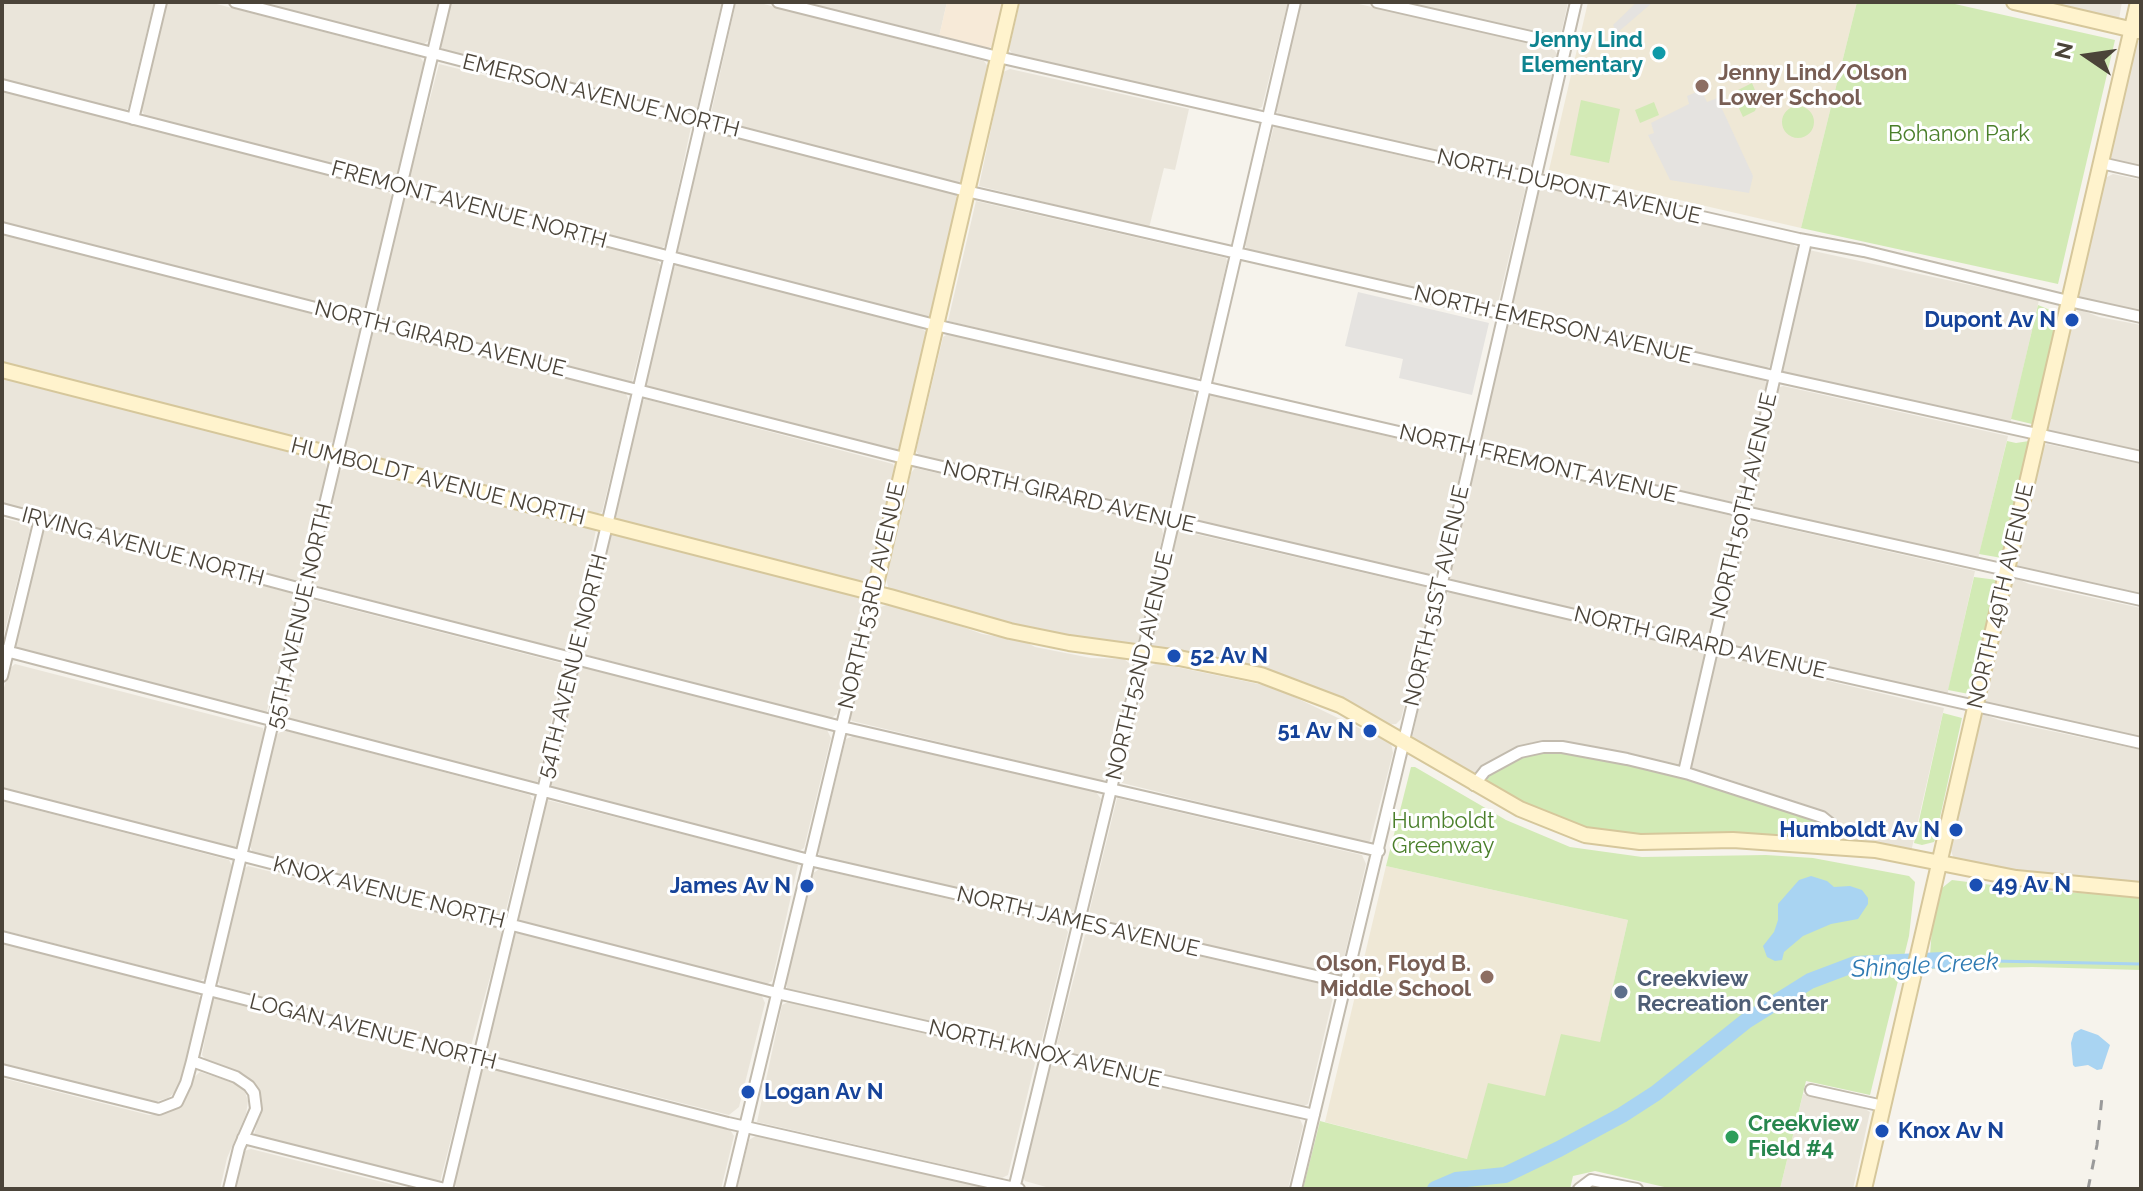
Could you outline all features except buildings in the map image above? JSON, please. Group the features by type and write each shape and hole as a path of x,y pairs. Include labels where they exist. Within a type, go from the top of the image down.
{"street":[{"path":"133,119 161,2"},
{"name":"EMERSON AVENUE NORTH","path":"235,2 966,191"},
{"name":"55TH AVENUE NORTH","path":"2,1070 159,1109 177,1102 186,1083 445,2"},
{"name":"54TH AVENUE NORTH","path":"446,1189 607,525 729,2"},
{"name":"NORTH DUPONT AVENUE","path":"778,2 998,57 1806,241 1864,251 2141,317"},
{"name":"NORTH 53RD AVENUE","path":"730,1189 874,593 1011,2"},
{"name":"NORTH 52ND AVENUE","path":"1016,1189 1295,2"},
{"path":"1377,2 1566,45"},
{"name":"NORTH 51ST AVENUE","path":"1296,1189 1442,584 1576,2"},
{"path":"2014,2 2137,30"},
{"name":"NORTH 49TH AVENUE","path":"1864,1189 2101,163 2137,30 2138,2"},
{"name":"FREMONT AVENUE NORTH","path":"2,85 935,325"},
{"path":"2101,163 2141,172"},
{"name":"NORTH EMERSON AVENUE","path":"966,191 2141,457"},
{"name":"NORTH GIRARD AVENUE","path":"2,228 904,458 1712,647 2141,743"},
{"name":"NORTH 50TH AVENUE","path":"1684,772 1806,241"},
{"name":"NORTH FREMONT AVENUE","path":"935,325 1744,512 2141,600"},
{"name":"HUMBOLDT AVENUE NORTH","path":"2,370 874,593 1010,631 1069,643 1220,665 1301,688 1365,718 1474,785 1556,826 1585,835 1616,840 1733,840 1875,850 2016,878 2141,890"},
{"name":"IRVING AVENUE NORTH","path":"2,509 842,727 1379,851"},
{"path":"2,676 5,651 40,519"},
{"name":"NORTH JAMES AVENUE","path":"5,651 809,860 1347,983"},
{"path":"1474,785 1481,774 1520,752 1562,747 1684,772 1822,817 1832,825 1836,847"},
{"name":"KNOX AVENUE NORTH","path":"2,794 777,993"},
{"name":"LOGAN AVENUE NORTH","path":"2,937 744,1126 1016,1189"},
{"name":"NORTH KNOX AVENUE","path":"777,993 1314,1115"},
{"path":"192,1061 236,1077 254,1093 256,1109 243,1138 229,1189"},
{"path":"1811,1090 1883,1106"},
{"path":"243,1138 446,1189"},
{"path":"1583,1185 1596,1180 1637,1189"}],"shaded area":[{"path":"2,2 154,2 128,109 122,112 2,80"},
{"path":"167,2 209,2 420,57 424,63 397,175 390,179 145,116 141,109"},
{"path":"258,2 438,2 429,40 423,45"},
{"path":"450,2 722,2 696,112 691,115 445,51 440,46"},
{"path":"736,2 756,2 984,61 989,68 965,178 958,183 710,118"},
{"path":"805,2 947,2 939,37"},
{"path":"947,2 1006,2 994,46 987,48 939,37"},
{"path":"1020,2 1288,2 1262,107 1256,110 1013,55 1009,49"},
{"path":"1300,2 1350,2 1553,48 1557,54 1530,168 1523,171 1279,115 1276,110"},
{"path":"1402,2 1568,2 1561,34 1554,37"},
{"name":"Jenny Lind/Olson Lower School","path":"1588,2 1857,2 1801,228 1549,170"},
{"path":"1637,2 1653,2 1617,33 1613,25"},
{"path":"2044,2 2122,2 2119,19"},
{"path":"2141,40 2141,168 2114,162 2108,154 2136,41"},
{"path":"439,64 691,127 666,245 660,249 410,183"},
{"path":"1010,69 1189,109 1175,170 1164,168 1149,228 979,186 1003,72"},
{"path":"1701,90 1707,102 1717,98 1753,176 1749,193 1670,180 1648,135 1654,133 1651,123 1689,104 1687,96"},
{"path":"2,91 387,190 392,197 365,310 359,315 2,222"},
{"path":"1274,126 1522,184 1525,190 1498,303 1491,307 1247,249 1244,243"},
{"path":"710,131 954,193 959,200 931,315 926,317 677,252 704,133"},
{"path":"2113,174 2141,180 2141,311 2086,302 2078,296 2103,179"},
{"path":"1544,187 1792,244 1798,248 1800,253 1775,363 1765,369 1512,309 1538,190"},
{"path":"410,197 657,260 661,266 632,382 382,319 376,310 404,199"},
{"path":"976,201 1226,258 1201,376 1193,380 948,321"},
{"path":"2,234 361,328 334,441 324,445 2,363"},
{"path":"1809,250 2039,300 2010,425 1782,370 1780,364 1805,253"},
{"path":"677,265 921,328 926,332 897,450 647,386 672,269"},
{"path":"1358,292 1489,323 1472,395 1399,378 1403,359 1345,346"},
{"path":"2079,309 2099,317 2141,325 2141,452 2051,433 2046,428 2071,314"},
{"path":"1513,323 1765,381 1769,388 1742,501 1736,503 1484,445 1480,441 1505,328"},
{"path":"377,329 626,394 629,401 602,512 596,514 347,450 372,333"},
{"path":"948,334 1193,391 1195,396 1169,510 1162,513 920,457 916,451 943,337"},
{"path":"2,378 324,461 327,470 301,578 295,582 2,506"},
{"path":"1783,386 2008,436 1978,559 1752,508 1749,504 1775,389"},
{"path":"1211,395 1458,453 1463,461 1436,572 1429,575 1184,517 1181,512 1207,400"},
{"path":"645,399 893,464 895,468 869,576 859,582 615,519 641,403"},
{"path":"2047,444 2141,464 2141,595 2025,570 2016,565 2014,561 2043,446"},
{"path":"1482,457 1736,517 1711,636 1703,639 1453,582 1449,576 1475,460"},
{"path":"346,468 596,530 571,647 565,651 314,585 338,472"},
{"path":"915,468 1161,525 1163,534 1139,642 1127,649 994,622 983,615 921,596 912,597 889,590 886,579 911,473"},
{"path":"2,518 26,524 30,530 2,642"},
{"path":"1748,520 1975,571 1947,696 1741,647 1734,649 1719,643 1717,638 1744,523"},
{"path":"46,529 295,594 266,714 20,653 15,645 42,532"},
{"path":"1178,530 1429,588 1432,594 1401,719 1396,724 1384,725 1307,684 1157,652 1150,644 1150,636"},
{"path":"612,534 862,598 865,604 837,714 830,719 583,654"},
{"path":"2015,578 2029,584 2141,608 2141,737 1986,702 1984,699 2011,581"},
{"path":"1452,591 1702,651 1706,655 1682,761 1678,766 1672,766 1588,746 1533,742 1505,754 1473,775 1412,739 1443,596"},
{"path":"310,599 564,664 538,781 535,784 281,719"},
{"path":"889,604 903,605 982,634 1091,658 1124,659 1129,663 1131,670 1106,778 1101,781 852,721 850,718 878,608"},
{"path":"1717,655 1944,708 1911,852 1845,843 1839,840 1828,816 1818,809 1718,776 1691,772 1689,768 1713,658"},
{"path":"1157,663 1284,692 1391,743 1393,753 1370,841 1367,843 1122,783 1148,668"},
{"path":"15,664 263,728 238,844 234,849 2,791 2,695 9,669"},
{"path":"583,667 827,730 831,738 804,848 797,852 552,788 550,781 577,671"},
{"path":"1983,714 2141,750 2141,882 2045,877 1955,861 1950,849 1978,718"},
{"path":"284,730 530,795 533,801 505,914 502,916 253,853 250,846 276,735"},
{"path":"853,736 1096,792 1101,799 1074,911 1067,914 820,856 818,851 846,739"},
{"path":"1117,798 1362,855 1366,864 1341,971 1335,975 1088,917"},
{"path":"547,800 798,865 772,981 765,985 520,922 518,916"},
{"path":"2,801 229,860 233,868 206,977 200,981 2,930"},
{"path":"248,866 498,928 502,934 471,1046 466,1048 221,986 217,980 244,869"},
{"name":"Olson, Floyd B. Middle School","path":"1386,866 1628,920 1600,1043 1545,1096 1467,1159 1325,1122"},
{"path":"819,869 1064,926 1068,932 1041,1043 1036,1046 790,991 786,981 812,874"},
{"path":"519,932 761,994 765,1003 739,1107 729,1115 491,1055 486,1045 512,936"},
{"path":"1091,932 1331,986 1334,993 1308,1104 1302,1107 1060,1053 1056,1047 1085,935"},
{"path":"2,943 197,993 201,999 181,1081 175,1092 168,1098 151,1103 2,1065"},
{"path":"216,998 465,1062 469,1069 440,1182 435,1184 254,1136 259,1114 258,1092 254,1083 244,1074 206,1060 202,1055 212,1001"},
{"path":"788,1002 1033,1059 1035,1063 1008,1175 1002,1178 757,1122 782,1005"},
{"path":"1053,1064 1299,1117 1303,1126 1288,1189 1053,1189 1025,1181 1023,1177 1049,1069"},
{"path":"486,1067 729,1128 734,1136 721,1189 458,1189 454,1184 482,1070"},
{"path":"200,1072 238,1084 248,1101 246,1114 227,1158 220,1189 2,1189 2,1078 149,1115 170,1112 182,1103 192,1079"},
{"path":"1803,1094 1870,1112 1853,1189 1780,1189"},
{"path":"757,1135 992,1189 737,1189 749,1140"},
{"path":"251,1149 410,1189 234,1189 244,1151"}],"green space":[{"name":"Bohanon Park","path":"1857,2 1946,2 2115,40 2058,284 1801,228"},
{"path":"1752,83 1757,106 1755,111 1743,117 1732,93"},
{"path":"1581,100 1620,109 1609,163 1570,155"},
{"path":"1654,102 1659,115 1640,123 1635,110"},
{"path":"1798,106 1809,111 1814,122 1809,133 1798,138 1787,133 1782,122 1787,111"},
{"path":"2038,305 2060,314 2032,424 2011,419"},
{"path":"2007,441 2029,441 2029,447 2002,558 1979,554"},
{"path":"1974,577 1997,580 1998,583 1969,694 1948,690"},
{"path":"1943,713 1962,718 1935,840 1922,845 1914,843"},
{"name":"Humboldt Greenway","path":"1556,752 1647,768 1817,819 1825,825 1829,839 1741,835 1637,838 1591,831 1559,823 1485,786 1488,776 1521,755"},
{"path":"1411,767 1506,820 1570,847 1642,857 1766,855 1813,858 1909,876 1915,882 1909,936 1870,1095 1806,1081 1780,1189 1673,1189 1595,1171 1573,1176 1570,1189 1303,1189 1320,1121 1467,1159 1488,1083 1545,1096 1561,1034 1600,1042 1628,920 1386,866"},
{"path":"1952,880 2040,891 2141,896 2141,970 2032,967 1929,969 1932,928 1942,888"}],"water":[{"path":"1811,876 1834,887 1850,886 1862,890 1868,904 1858,919 1831,924 1803,936 1784,952 1782,960 1775,961 1767,957 1763,946 1774,932 1778,904 1799,880"},
{"path":"2081,1029 2098,1035 2110,1045 2102,1069 2073,1065 2071,1043 2074,1033"}],"waterway":[{"name":"Shingle Creek","path":"1943,960 2141,964"},
{"name":"Shingle Creek","path":"1435,1189 1456,1180 1505,1175 1622,1115 1656,1093 1746,1021 1810,981 1855,964 1943,960"}],"railway":[{"path":"2088,1189 2102,1097"}],"place":[{"name":"Jenny Lind Elementary","path":"1659,53"},
{"name":"Jenny Lind/Olson Lower School","path":"1702,86"},
{"name":"Dupont Av N","path":"2072,320"},
{"name":"52 Av N","path":"1174,656"},
{"name":"51 Av N","path":"1370,731"},
{"name":"Humboldt Av N","path":"1956,830"},
{"name":"49 Av N","path":"1976,885"},
{"name":"James Av N","path":"807,886"},
{"name":"Olson, Floyd B. Middle School","path":"1487,977"},
{"name":"Creekview Recreation Center","path":"1621,992"},
{"name":"Logan Av N","path":"748,1092"},
{"name":"Knox Av N","path":"1882,1131"},
{"name":"Creekview Field #4","path":"1732,1137"}]}
